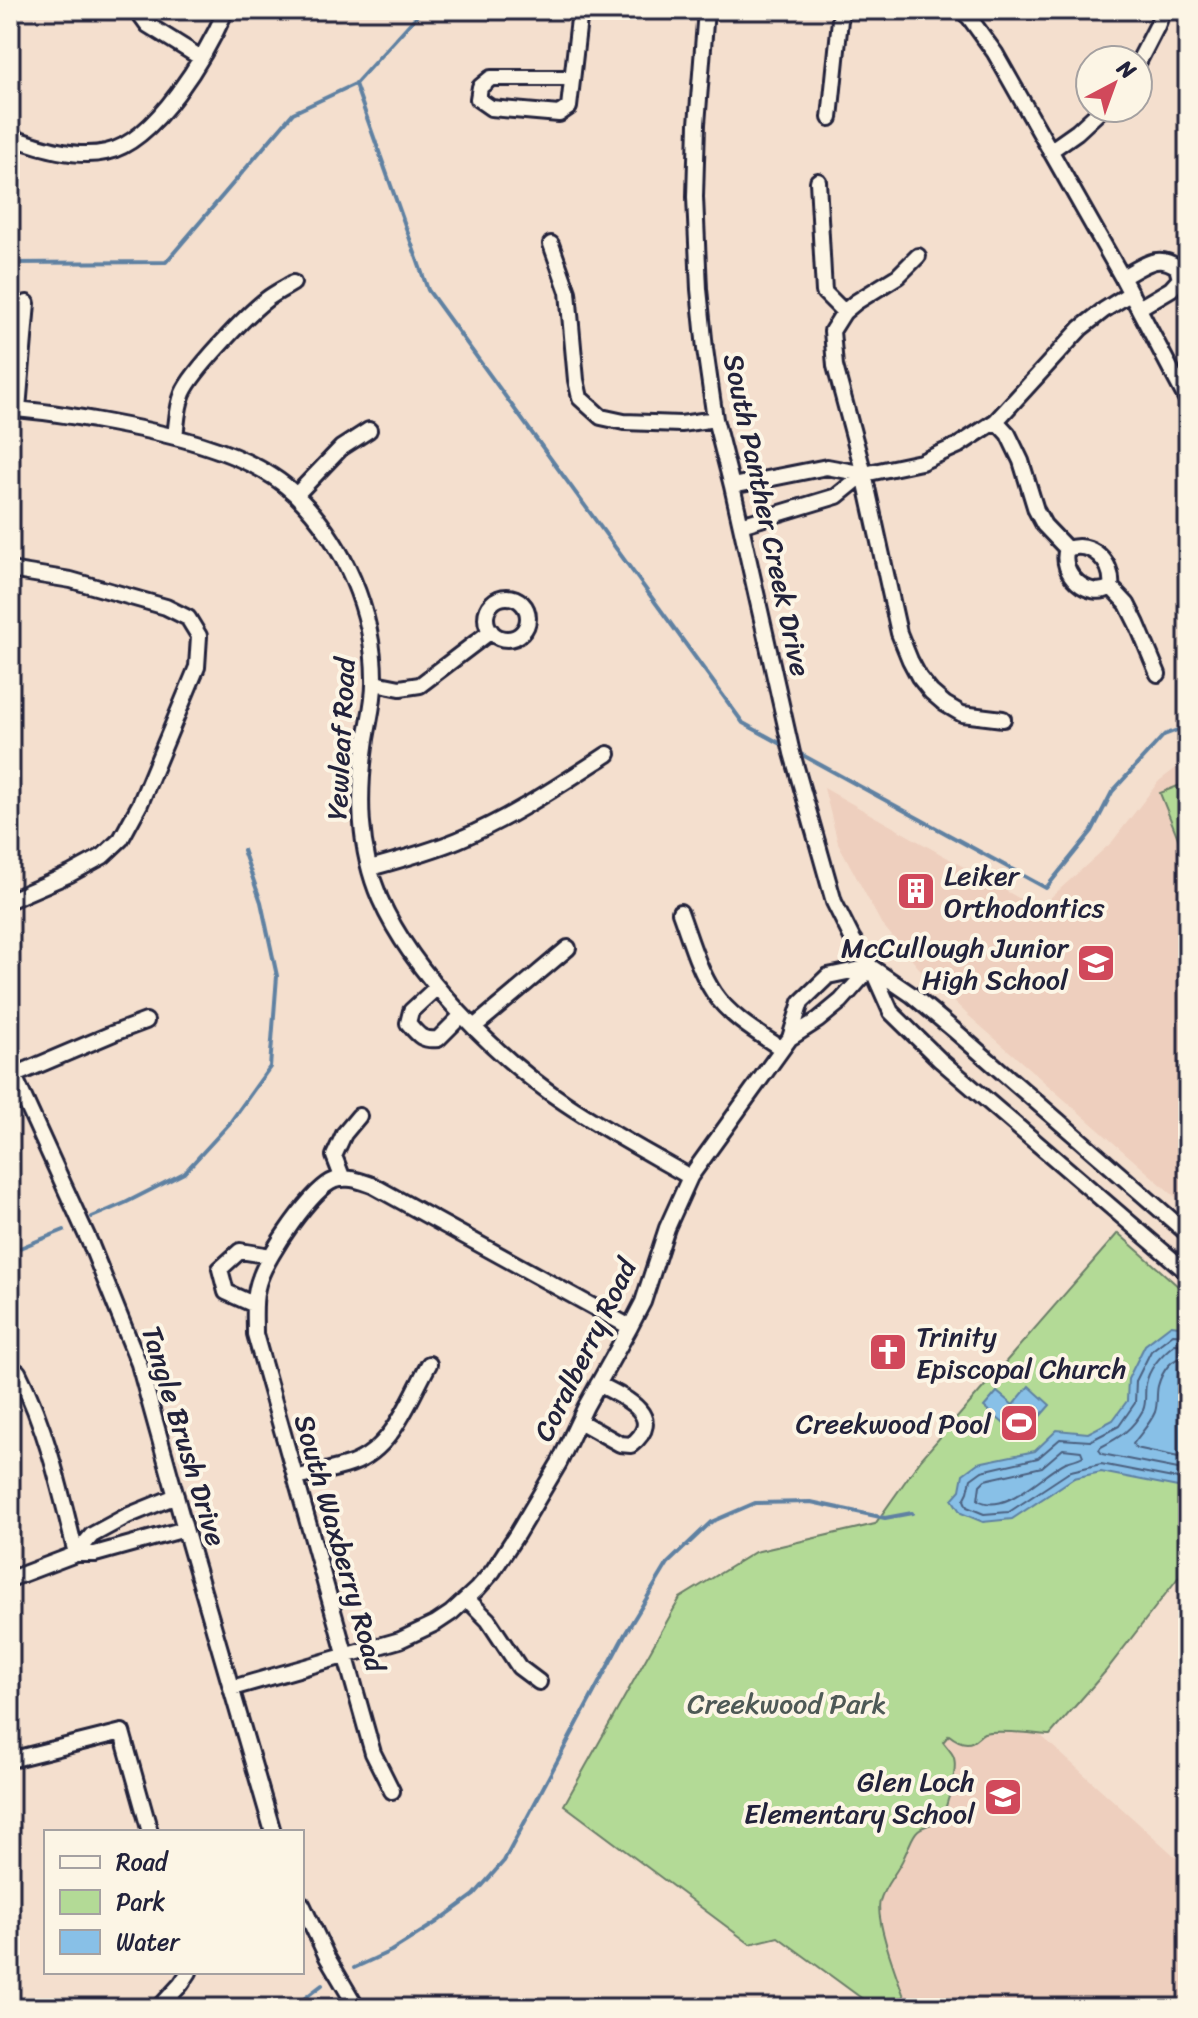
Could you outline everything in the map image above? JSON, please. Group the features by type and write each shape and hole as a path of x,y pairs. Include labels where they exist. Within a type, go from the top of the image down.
{"street":[{"path":"137,10 148,25 201,58"},
{"path":"10,137 66,152 92,154 109,152 134,140 166,108 201,58 226,10"},
{"path":"572,78 491,78 480,87 478,99 491,108 559,114 569,107 580,10"},
{"name":"South Panther Creek Drive","path":"706,10 695,210 705,349 715,419 790,746 834,902 871,967 891,1012 940,1060 1188,1273"},
{"path":"830,118 841,10"},
{"path":"1148,44 1163,10"},
{"path":"968,12 995,53 1122,277 1188,402"},
{"path":"1050,151 1086,124"},
{"path":"818,181 824,292 844,312"},
{"path":"551,244 568,292 580,398 601,417 624,422 681,424 715,419"},
{"path":"918,256 898,276 844,312 832,331 835,366 864,474 899,633 910,660 919,677 945,704 962,714 1003,719"},
{"path":"1122,277 1157,260 1167,260 1177,267 1180,279 1171,289 1139,308"},
{"path":"175,437 183,392 195,375 265,300 293,283"},
{"path":"732,486 827,467 864,474 921,462 959,445 996,421 1081,328 1131,293"},
{"name":"Yewleaf Road","path":"27,303 14,409 142,428 213,449 252,465 296,495 320,524 349,572 368,626 375,683 360,797 360,820 370,868 390,919 437,987 512,1062 562,1101 690,1177"},
{"path":"996,421 1008,434 1021,461 1036,510 1044,525 1067,549"},
{"path":"296,495 341,448 369,430"},
{"path":"741,525 837,496 864,474"},
{"path":"1111,587 1096,592 1071,577 1064,555 1067,549 1086,547 1110,568 1111,587 1127,604 1158,674"},
{"path":"10,570 71,580 166,607 188,618 199,636 197,667 140,804 121,839 103,856 10,900"},
{"path":"375,683 400,688 420,685 491,631"},
{"path":"370,868 460,839 543,795 608,754"},
{"path":"680,912 694,952 715,994 742,1022 786,1043"},
{"path":"474,1027 568,948"},
{"name":"South Panther Creek Drive","path":"871,967 912,995 955,1031 1188,1234"},
{"name":"Coralberry Road","path":"232,1688 400,1640 418,1632 451,1613 493,1571 559,1463 643,1302 667,1228 690,1177 786,1043 801,1002 828,976 871,967"},
{"name":"Coralberry Road","path":"786,1043 841,1001 871,967"},
{"path":"437,987 411,1011 408,1023 417,1035 427,1040 438,1039 462,1015"},
{"path":"11,1073 146,1021"},
{"name":"Tangle Brush Drive","path":"11,1073 91,1245 134,1351 272,1830"},
{"path":"359,1116 344,1134 334,1156 343,1179 351,1178 372,1185 630,1327"},
{"name":"South Waxberry Road","path":"343,1179 323,1187 311,1198 271,1256 259,1279 255,1334 373,1753 392,1791"},
{"path":"255,1305 226,1292 220,1269 240,1251 271,1256"},
{"path":"296,1478 352,1464 379,1448 390,1435 429,1364"},
{"path":"18,1372 33,1402 76,1554"},
{"path":"579,1421 620,1444 631,1445 640,1438 645,1425 643,1414 629,1400 598,1384"},
{"path":"76,1554 92,1535 127,1516 176,1496"},
{"path":"10,1579 76,1554 95,1554 185,1529"},
{"path":"467,1599 488,1620 519,1667 539,1682"},
{"path":"10,1760 122,1732 149,1830"},
{"path":"304,1908 327,1957 357,2008"},
{"path":"159,2008 188,1974"}],"shaded area":[{"name":"McCullough Junior High School","path":"1188,759 1188,1208 969,1016 919,968 881,923 838,843 824,788 1038,909 1112,842 1159,781"},
{"name":"Glen Loch Elementary School","path":"988,1688 1188,1868 1188,1999 1185,2008 875,2008 778,1937"}],"green space":[{"path":"1188,782 1188,863 1160,793"},
{"name":"Creekwood Park","path":"1118,1233 1188,1295 1188,1565 1105,1672 1050,1735 990,1732 970,1743 960,1742 949,1735 943,1742 955,1764 941,1821 919,1829 880,1901 884,1938 908,2008 875,2008 778,1937 750,1944 564,1805 680,1598 755,1552 875,1524 921,1459"}],"water":[{"path":"1171,1325 1188,1327 1188,1489 1101,1472 1074,1478 1012,1519 983,1522 961,1513 952,1499 960,1490 963,1474 978,1463 1035,1451 1057,1430 1088,1433 1113,1420 1127,1401 1128,1379 1145,1345"},
{"name":"Creekwood Pool","path":"1029,1386 1050,1405 1021,1438 984,1407 997,1392 1013,1405"}],"waterway":[{"path":"422,10 355,84 428,290 743,723 785,746"},
{"path":"10,263 166,262 293,113 355,84"},
{"path":"797,752 1046,888 1092,831 1112,792 1164,735 1188,726"},
{"path":"92,1217 184,1173 229,1124 270,1067 277,976 261,902 243,850"},
{"path":"10,1252 64,1230"},
{"path":"354,1968 391,1951 437,1922 474,1895 504,1861 625,1634 668,1563 711,1522 755,1503 811,1502 885,1518 912,1513"},
{"path":"296,2008 322,1985"}],"place":[{"name":"Leiker Orthodontics","path":"916,891"},
{"name":"McCullough Junior High School","path":"1096,963"},
{"name":"Trinity Episcopal Church","path":"888,1352"},
{"name":"Creekwood Pool","path":"1019,1423"},
{"name":"Glen Loch Elementary School","path":"1003,1797"}]}
